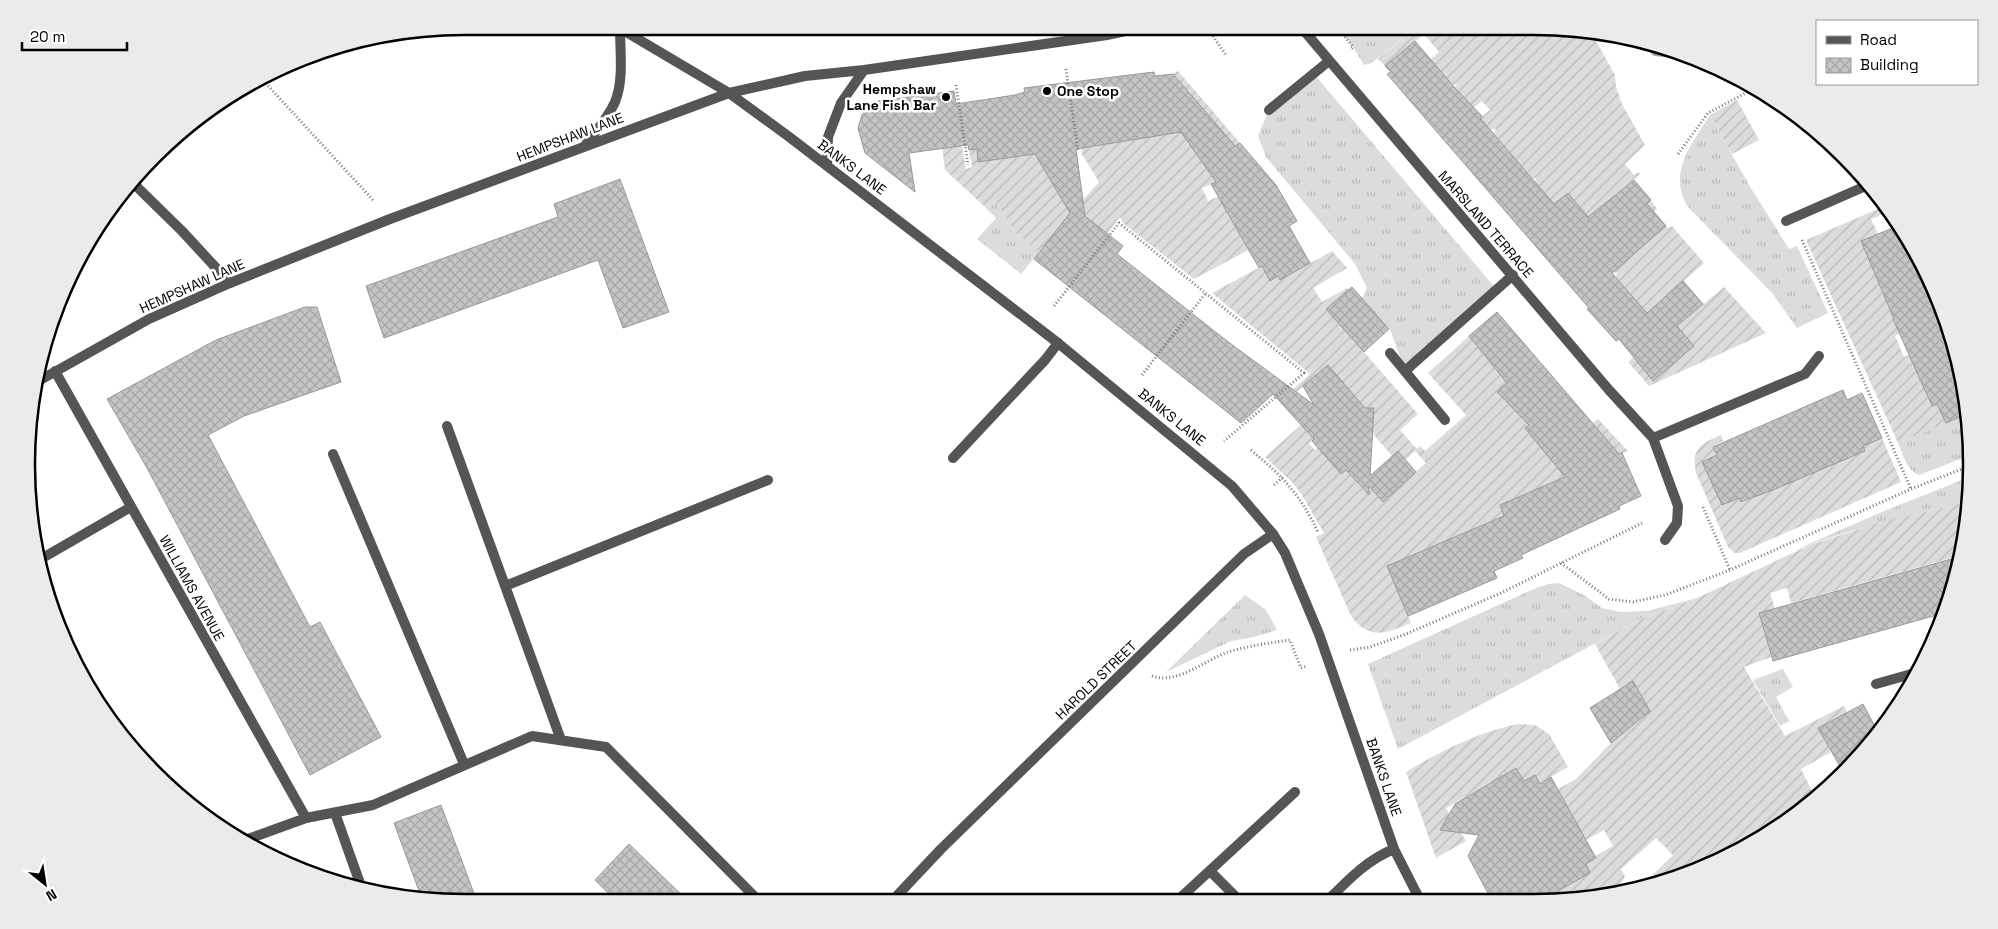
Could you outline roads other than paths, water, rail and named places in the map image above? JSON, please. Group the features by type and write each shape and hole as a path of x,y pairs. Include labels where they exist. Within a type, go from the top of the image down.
{"street":[{"path":"585,145 601,125 615,102 620,75 618,35"},
{"name":"BANKS LANE","path":"631,35 729,93 1058,342 1223,477 1254,510 1285,553 1319,634 1394,849 1417,894"},
{"name":"HEMPSHAW LANE","path":"44,377 149,319 230,283 390,219 729,93 805,76 864,70 1107,35"},
{"name":"MARSLAND TERRACE","path":"1307,35 1609,390 1653,438 1678,506 1677,523 1665,540"},
{"path":"1270,110 1329,61"},
{"path":"827,166 828,137 841,103 864,70"},
{"path":"137,187 182,231 230,283"},
{"path":"1786,221 1862,188"},
{"path":"1405,371 1513,275"},
{"path":"953,458 1045,360 1058,342"},
{"path":"1390,353 1445,420"},
{"path":"1653,438 1806,374 1819,356"},
{"name":"WILLIAMS AVENUE","path":"54,371 306,818"},
{"path":"447,426 561,740"},
{"path":"334,454 464,764"},
{"path":"505,586 768,480"},
{"path":"45,556 131,507"},
{"name":"HAROLD STREET","path":"899,894 941,849 1244,554 1273,534"},
{"path":"1876,684 1907,675"},
{"path":"252,837 306,818 373,805 532,736 606,747 752,894"},
{"path":"1185,894 1295,792"},
{"path":"335,813 359,880"},
{"path":"1334,894 1354,874 1377,856 1394,849"},
{"path":"1210,871 1233,894"}],"place":[{"name":"One Stop","path":"1047,91"},
{"name":"Hempshaw Lane Fish Bar","path":"946,97"}]}
